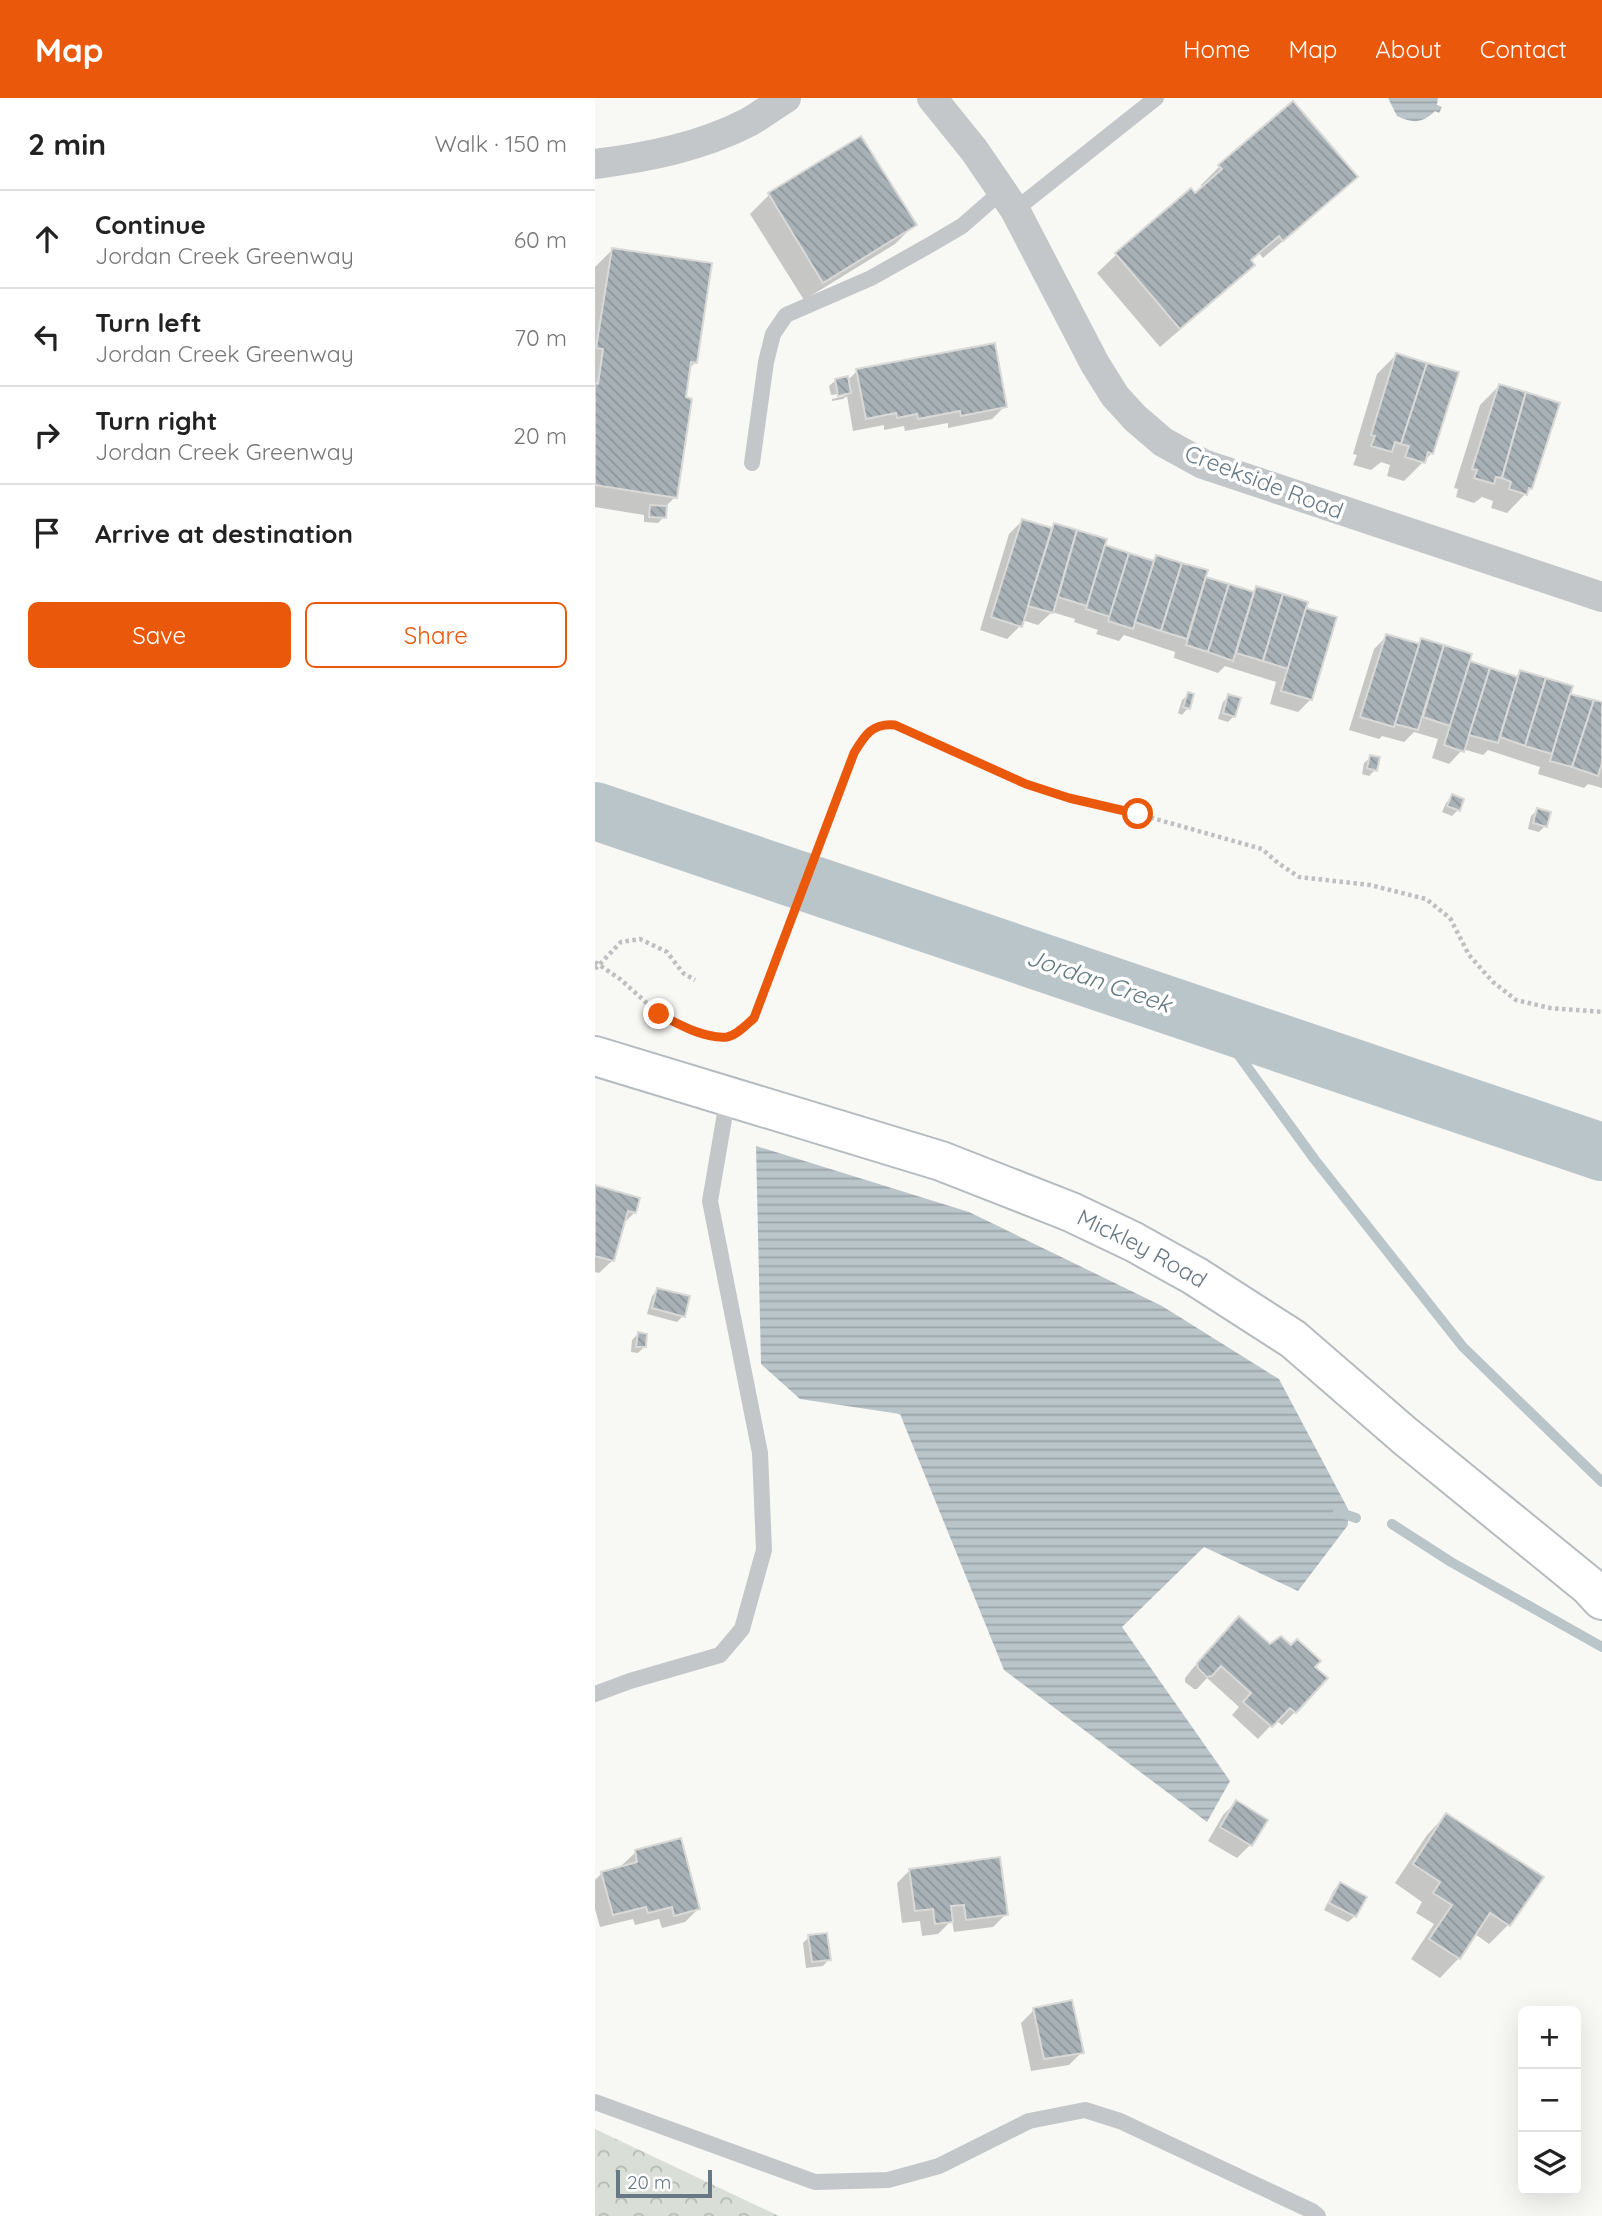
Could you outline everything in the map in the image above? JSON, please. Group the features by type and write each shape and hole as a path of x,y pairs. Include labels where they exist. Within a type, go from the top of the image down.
{"street":[{"path":"595,164 643,158 700,144 750,121 786,98"},
{"name":"Creekside Road","path":"932,98 974,150 1008,200 1095,364 1115,396 1163,442 1203,464 1602,597"},
{"name":"Mickley Road","path":"595,1056 941,1161 1072,1212 1134,1242 1195,1276 1293,1339 1405,1436 1589,1586 1602,1600"}],"lane":[{"path":"752,463 766,362 773,334 786,315 871,278 1008,200 1156,98"},
{"path":"595,1694 630,1681 720,1656 742,1629 764,1550 760,1453 710,1201 728,1096"},
{"path":"595,2102 815,2182 888,2180 939,2166 1029,2120 1085,2110 1120,2121 1318,2216"}],"path":[{"path":"695,980 683,973 667,952 640,939 621,942 596,965 620,979 659,1014 676,1023 711,1035 728,1037 743,1029 754,1018 854,753 864,736 878,726 895,725 1026,784 1262,849 1299,877 1370,885 1426,899 1450,918 1469,955 1493,982 1516,1000 1550,1008 1602,1012"}],"green space":[{"path":"595,2129 779,2216 595,2216"}],"shaded area":[{"path":"1388,98 1438,98 1437,105 1442,107 1439,113 1435,111 1422,120 1413,121 1397,116"},
{"path":"756,1146 969,1212 1162,1306 1279,1379 1348,1509 1348,1525 1298,1591 1204,1547 1122,1627 1230,1781 1207,1822 1004,1670 900,1414 800,1399 761,1364"}],"building":[{"path":"1293,101 1358,177 1283,241 1279,236 1251,260 1255,265 1180,329 1115,253 1191,188 1195,193 1222,169 1218,165"},
{"path":"861,136 917,225 823,283 768,193"},
{"path":"612,248 712,263 697,363 691,362 686,397 692,399 677,498 595,485 595,383 598,384 603,349 596,348"},
{"path":"995,343 1007,407 961,416 960,411 918,419 917,414 897,418 896,413 866,419 856,369"},
{"path":"1396,353 1427,363 1401,444 1395,442 1392,452 1371,446 1375,436 1371,435"},
{"path":"1427,363 1459,372 1433,454 1428,452 1425,463 1405,457 1409,446 1401,444"},
{"path":"848,376 851,393 838,396 835,379"},
{"path":"1499,384 1526,392 1502,478 1496,477 1494,484 1474,478 1477,470 1472,469"},
{"path":"1526,392 1560,403 1532,489 1529,488 1527,495 1509,489 1511,482 1502,478"},
{"path":"650,505 667,506 666,518 649,517"},
{"path":"1022,519 1052,528 1022,627 991,617"},
{"path":"1054,523 1077,530 1053,613 1028,606"},
{"path":"1077,530 1107,539 1087,606 1058,597"},
{"path":"1105,545 1129,553 1110,617 1086,609"},
{"path":"1129,553 1154,561 1133,629 1108,621"},
{"path":"1156,555 1182,563 1161,631 1135,622"},
{"path":"1182,563 1208,570 1187,639 1161,631"},
{"path":"1206,577 1229,584 1208,652 1186,645"},
{"path":"1229,584 1254,592 1233,661 1208,652"},
{"path":"1256,586 1283,594 1263,661 1236,653"},
{"path":"1283,594 1308,602 1288,669 1263,661"},
{"path":"1306,608 1337,617 1312,700 1281,691"},
{"path":"1386,634 1420,644 1394,727 1360,717"},
{"path":"1421,638 1444,645 1418,730 1395,724"},
{"path":"1444,645 1472,654 1450,726 1423,717"},
{"path":"1470,661 1490,668 1464,752 1444,745"},
{"path":"1490,668 1518,677 1498,743 1469,735"},
{"path":"1520,670 1546,678 1525,746 1500,737"},
{"path":"1546,678 1573,686 1552,754 1525,746"},
{"path":"1188,692 1194,694 1190,709 1183,707"},
{"path":"1228,694 1241,698 1235,717 1223,713"},
{"path":"1570,694 1594,700 1572,767 1550,761"},
{"path":"1594,700 1602,702 1602,763 1598,776 1572,767"},
{"path":"1370,755 1380,757 1377,771 1367,768"},
{"path":"1452,794 1464,799 1460,811 1447,806"},
{"path":"1537,808 1551,812 1547,827 1533,823"},
{"path":"595,1185 640,1198 636,1213 628,1211 614,1261 595,1256"},
{"path":"657,1288 690,1296 685,1317 652,1308"},
{"path":"638,1332 647,1334 646,1347 636,1347"},
{"path":"1239,1616 1270,1644 1281,1636 1291,1645 1297,1639 1321,1661 1315,1667 1328,1678 1296,1713 1290,1708 1272,1727 1243,1702 1251,1693 1221,1666 1212,1676 1207,1677 1198,1668 1197,1663"},
{"path":"1236,1800 1268,1820 1252,1846 1220,1827"},
{"path":"1446,1813 1544,1877 1510,1926 1490,1913 1460,1959 1429,1939 1452,1905 1433,1893 1440,1882 1413,1864"},
{"path":"681,1838 700,1909 674,1916 672,1907 648,1913 646,1907 613,1915 601,1872 637,1862 635,1850"},
{"path":"1000,1857 1008,1915 966,1920 964,1905 951,1906 953,1922 935,1924 933,1909 915,1911 909,1869"},
{"path":"1340,1882 1367,1897 1356,1917 1329,1903"},
{"path":"827,1933 831,1960 812,1962 808,1935"},
{"path":"1072,2000 1084,2053 1044,2059 1033,2008"}],"waterway":[{"name":"Jordan Creek","path":"595,811 1602,1152"},
{"path":"1213,1020 1315,1160 1463,1347 1602,1482"},
{"path":"1338,1512 1356,1518"},
{"path":"1392,1524 1451,1562 1602,1647"}],"route":[{"path":"659,1014 695,1031 728,1037 743,1029 754,1018 854,753 864,736 878,726 895,725 1026,784 1069,798 1138,814"}]}
